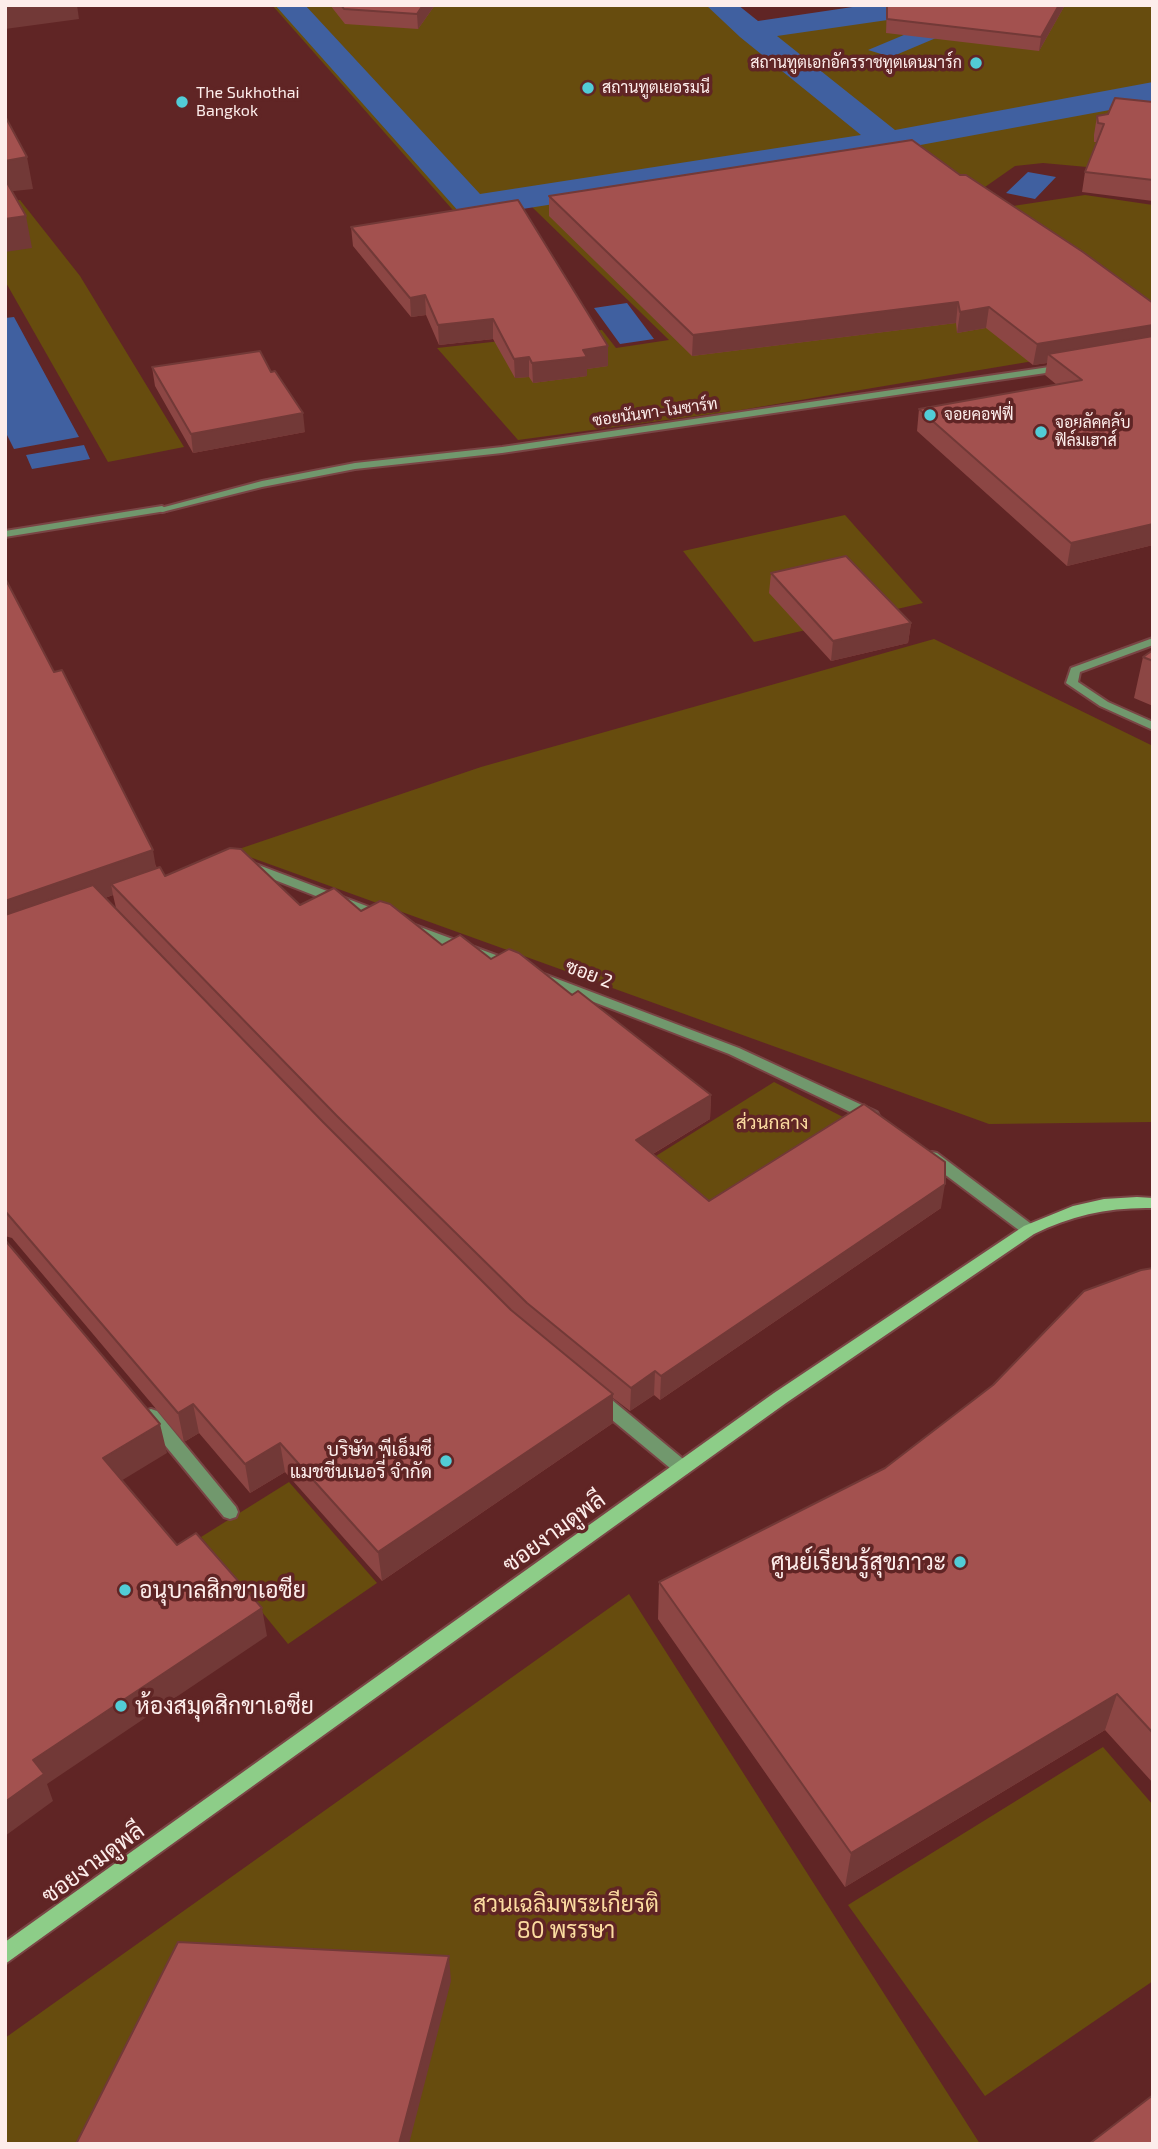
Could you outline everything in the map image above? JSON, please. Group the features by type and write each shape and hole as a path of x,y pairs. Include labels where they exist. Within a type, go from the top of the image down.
{"street":[{"name":"ซอยนันทา-โมซาร์ท","path":"5,534 162,509 262,484 355,466 502,450 1071,366"},
{"path":"1153,641 1075,670 1072,683 1104,704 1153,727"},
{"name":"ซอย 2","path":"238,865 249,866 734,1051 882,1122"},
{"path":"923,1150 1029,1230"},
{"name":"ซอยงามดูพลี","path":"5,1954 780,1398 1029,1230 1054,1216 1091,1207 1134,1202 1153,1203"},
{"path":"587,1390 682,1468"},
{"path":"141,1405 230,1512"}],"green space":[{"path":"272,5 729,5 754,26 896,5 1153,5 1153,121 1098,168 1043,163 1015,166 985,187 990,200 1013,206 1085,195 1153,205 1153,341 741,410 518,440 437,348 602,330 616,348 669,340 532,207 459,217"},
{"path":"20,200 80,276 184,447 108,462 5,281 5,202"},
{"path":"845,515 923,603 754,642 683,551"},
{"path":"934,639 1153,746 1153,1122 989,1124 233,851 481,767"},
{"name":"ส่วนกลาง","path":"774,1082 845,1118 695,1210 640,1166"},
{"path":"289,1482 377,1583 288,1644 201,1537"},
{"name":"สวนเฉลิมพระเกียรติ 80 พรรษา","path":"629,1594 980,2144 5,2144 5,2038"},
{"path":"1103,1747 1153,1805 1153,1981 985,2096 848,1905"}],"water":[{"path":"911,32 936,38 891,57 868,50"},
{"path":"1028,172 1056,177 1035,199 1006,193"},
{"path":"627,303 654,339 620,344 594,308"},
{"path":"14,317 79,437 14,449 5,431 5,318"},
{"path":"84,445 90,459 32,469 26,455"}],"building":[{"path":"341,5 423,5 417,14 344,9"},
{"path":"887,5 1059,5 1041,37 887,19"},
{"path":"1115,98 1153,102 1153,180 1085,172 1104,124 1098,123 1097,116 1108,114"},
{"path":"5,116 27,157 5,161"},
{"path":"912,140 960,175 966,175 1083,252 1153,303 1153,325 1037,344 989,307 960,312 958,302 693,335 549,196"},
{"path":"5,179 26,216 5,219"},
{"path":"518,200 608,346 583,350 587,357 532,363 529,357 514,359 493,319 438,325 425,295 410,298 351,227"},
{"path":"1153,336 1153,524 1071,543 919,409 1082,380 1048,354"},
{"path":"260,351 271,372 275,371 303,413 191,434 152,367"},
{"path":"846,556 911,623 833,641 771,573"},
{"path":"5,578 54,672 62,670 153,850 5,901"},
{"path":"1153,650 1153,661 1143,657"},
{"path":"230,848 241,849 300,905 334,888 361,911 380,901 390,904 442,945 460,935 491,959 509,949 519,953 572,995 578,991 711,1095 636,1140 709,1201 864,1104 945,1162 945,1184 661,1376 655,1371 631,1388 527,1303 337,1116 111,884 160,867 165,876"},
{"path":"93,885 323,1122 511,1310 613,1394 378,1552 280,1443 245,1464 193,1404 178,1413 5,1211 5,915"},
{"name":"อนุบาลสิกขาเอซีย","path":"5,1240 160,1424 103,1458 177,1545 196,1533 262,1608 33,1760 44,1774 5,1802"},
{"name":"ศูนย์เรียนรู้สุขภาวะ","path":"1153,1268 1153,1733 1117,1694 851,1853 659,1582 885,1468 993,1385 1084,1291"},
{"path":"178,1942 449,1956 399,2144 76,2144"},
{"path":"1153,2095 1153,2144 1089,2144"}],"waterway":[{"path":"289,5 472,206 888,141"},
{"path":"720,5 752,31"},
{"path":"752,31 929,5"},
{"path":"752,31 888,141"},
{"path":"888,141 1153,92"}],"place":[{"name":"สถานทูตเอกอัครราชทูตเดนมาร์ก","path":"976,63"},
{"name":"สถานทูตเยอรมนี","path":"588,88"},
{"name":"The Sukhothai Bangkok","path":"182,102"},
{"name":"จอยคอฟฟี่","path":"930,415"},
{"name":"จอยลัคคลับ ฟิล์มเฮาส์","path":"1041,432"},
{"name":"บริษัท พีเอ็มซี แมชชีนเนอรี่ จำกัด","path":"446,1461"},
{"name":"ศูนย์เรียนรู้สุขภาวะ","path":"960,1562"},
{"name":"อนุบาลสิกขาเอซีย","path":"125,1590"},
{"name":"ห้องสมุดสิกขาเอซีย","path":"121,1706"}]}
